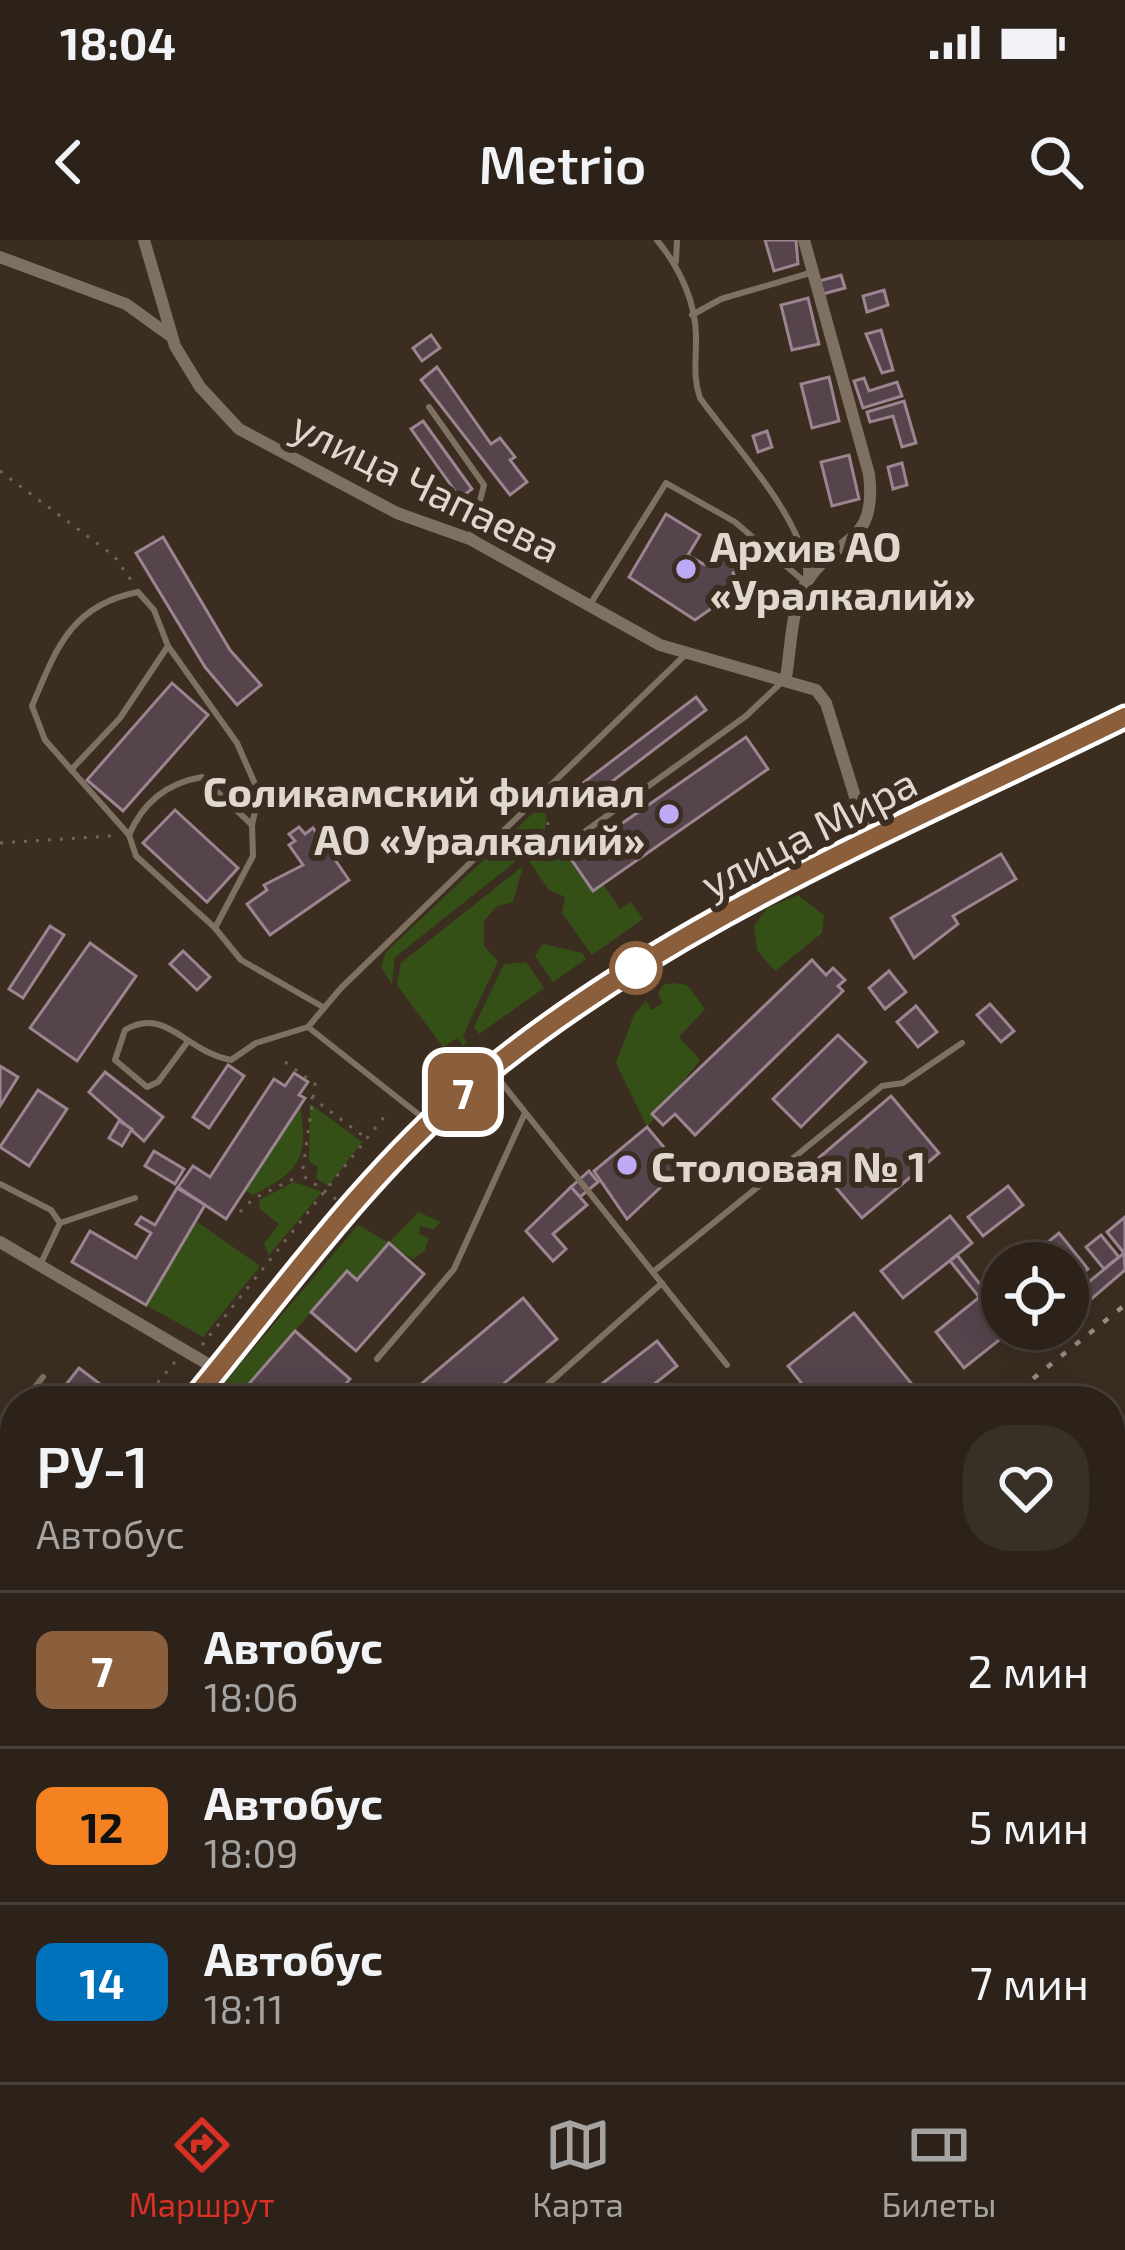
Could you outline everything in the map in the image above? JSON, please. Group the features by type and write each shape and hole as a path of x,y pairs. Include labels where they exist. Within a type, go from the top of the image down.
{"highway":[{"name":"улица Мира","path":"205,1386 352,1210 430,1124 491,1070 710,923 1125,717"}],"street":[{"name":"улица Чапаева","path":"144,240 170,335 200,387 239,429 398,513 470,538 661,645 786,677 816,690 826,703 870,843"},
{"path":"786,677 806,583 850,544 872,511 869,473 803,240"},
{"path":"0,257 91,287 126,304 170,335"},
{"path":"0,1242 218,1370"}],"lane":[{"path":"658,240 676,261"},
{"path":"677,240 676,261 692,315 694,382 700,398 795,530 808,559 806,583"},
{"path":"692,315 721,298 810,273"},
{"path":"429,406 484,484 470,538"},
{"path":"590,603 666,483 735,522 806,583"},
{"path":"214,928 254,856 252,825 259,794 237,743 168,646 154,610 138,592 116,596 63,635 32,706 44,740 129,835 136,856 242,960 322,1007"},
{"path":"71,770 120,718 168,646"},
{"path":"187,1044 158,1082 147,1087 115,1060 125,1030 141,1021 160,1020 204,1055 231,1060 256,1043 308,1027 322,1007 688,652"},
{"path":"562,848 746,716 786,677"},
{"path":"129,835 138,813 174,782 202,776 252,825"},
{"path":"308,1027 430,1124"},
{"path":"653,1272 882,1086 903,1083 962,1043"},
{"path":"491,1070 727,1365"},
{"path":"376,1359 454,1269 524,1113"},
{"path":"0,1184 51,1210 60,1223"},
{"path":"41,1263 60,1223 135,1198"},
{"path":"546,1386 662,1283"},
{"path":"36,1386 43,1377"}],"path":[{"path":"0,471 114,556 138,592"},
{"path":"547,837 551,783"},
{"path":"0,843 129,835"},
{"path":"285,1062 315,1084 309,1095 302,1175"},
{"path":"309,1095 367,1139"},
{"path":"154,1386 172,1363 194,1355 388,1112"},
{"path":"302,1175 352,1210"},
{"path":"240,1212 253,1199 302,1175"}],"green space":[{"path":"548,799 544,839 395,957 392,984 381,967 386,952"},
{"path":"549,846 564,850 593,890 603,884 620,909 631,902 643,919 592,955 562,913 565,897 549,890 529,861"},
{"path":"523,866 513,902 497,906 484,921 484,946 498,961 463,1036 467,1043 463,1046 457,1038 443,1047 397,985 401,963"},
{"path":"798,895 824,915 822,933 775,971 757,950 754,926 767,908"},
{"path":"543,944 582,953 586,959 553,982 535,956"},
{"path":"526,962 544,988 479,1034 474,1027 504,964"},
{"path":"663,985 687,985 705,1009 679,1037 700,1060 647,1127 616,1063 634,1015 646,1001 651,1010 663,1003 658,994"},
{"path":"310,1104 362,1142 328,1186 316,1178 318,1167 309,1161"},
{"path":"300,1106 303,1139 297,1161 281,1178 253,1195 245,1190"},
{"path":"294,1182 322,1192 269,1255 264,1244 279,1224 260,1209 259,1200"},
{"path":"418,1212 441,1222 434,1229 420,1226 419,1234 429,1238 425,1250 413,1259 389,1244 357,1280 346,1272 247,1386 222,1386 358,1225 389,1243"},
{"path":"196,1221 260,1266 203,1337 146,1305"}],"building":[{"path":"765,240 796,240 798,264 774,271"},
{"path":"841,275 845,288 823,294 819,281"},
{"path":"884,290 888,305 867,312 863,296"},
{"path":"808,298 819,344 792,350 781,305"},
{"path":"881,330 893,370 882,373 866,334"},
{"path":"431,335 440,348 422,361 413,348"},
{"path":"437,367 491,444 500,438 515,457 510,460 527,482 510,495 421,380"},
{"path":"829,377 839,421 812,428 801,384"},
{"path":"864,378 869,391 897,382 902,396 863,408 854,381"},
{"path":"904,401 916,443 902,447 893,416 870,422 867,412"},
{"path":"423,421 472,489 460,498 411,429"},
{"path":"767,431 772,447 758,452 753,436"},
{"path":"849,455 859,499 832,506 821,462"},
{"path":"902,463 907,485 893,489 888,467"},
{"name":"Архив АО «Уралкалий»","path":"666,514 700,535 688,555 705,565 724,553 745,565 733,573 742,587 695,620 629,577"},
{"path":"163,537 230,650 261,685 237,705 205,667 136,553"},
{"path":"172,683 208,715 123,811 87,780"},
{"path":"696,697 706,710 585,802 575,789"},
{"name":"Соликамский филиал АО «Уралкалий»","path":"746,737 768,769 593,891 571,859"},
{"path":"175,810 238,868 207,902 143,843"},
{"path":"299,827 305,834 313,828 349,880 270,935 247,904 267,890 264,885 303,865 289,845 295,841 289,834"},
{"path":"1001,854 1016,879 953,916 958,924 914,958 891,918"},
{"path":"50,926 64,935 23,998 9,989"},
{"path":"90,943 136,976 77,1061 30,1028"},
{"path":"183,951 210,977 197,990 170,964"},
{"path":"812,960 826,975 833,968 845,980 838,986 843,991 695,1135 675,1114 663,1125 652,1114"},
{"path":"889,971 906,992 885,1009 869,988"},
{"path":"990,1004 1014,1031 1001,1042 977,1015"},
{"path":"916,1006 937,1032 918,1047 897,1022"},
{"path":"838,1035 866,1062 801,1127 773,1099"},
{"path":"228,1065 244,1076 209,1128 193,1117"},
{"path":"0,1066 18,1077 0,1106"},
{"path":"105,1072 163,1117 144,1141 89,1092"},
{"path":"294,1073 308,1082 299,1095 305,1098 226,1219 178,1187 193,1166 210,1177 274,1079 285,1086"},
{"path":"38,1090 67,1109 29,1166 0,1147"},
{"path":"891,1096 939,1153 862,1218 814,1162"},
{"path":"119,1121 132,1129 122,1146 109,1138"},
{"path":"647,1127 681,1168 627,1219 594,1171"},
{"path":"154,1151 184,1169 175,1184 145,1166"},
{"path":"589,1171 598,1182 580,1197 571,1187"},
{"path":"1008,1186 1023,1205 983,1236 968,1217"},
{"path":"571,1187 587,1205 553,1234 566,1249 553,1261 526,1231"},
{"path":"177,1188 205,1205 146,1305 72,1262 90,1231 136,1258 151,1233 136,1224 141,1217 155,1225"},
{"path":"950,1216 972,1243 903,1298 881,1271"},
{"path":"1125,1217 1125,1252 1124,1253 1107,1232"},
{"path":"1101,1235 1119,1257 1104,1269 1089,1245"},
{"path":"389,1243 424,1274 356,1351 311,1312 347,1271 357,1280"},
{"path":"1124,1253 1125,1270 1089,1301 1089,1282"},
{"path":"957,1255 981,1286 981,1296 979,1297 950,1261"},
{"path":"981,1296 981,1350 987,1350 964,1368 936,1332"},
{"path":"523,1298 557,1339 501,1386 419,1386"},
{"path":"854,1313 911,1383 804,1386 788,1366"},
{"path":"295,1331 350,1379 344,1386 247,1386"},
{"path":"657,1341 677,1366 652,1386 599,1386"},
{"path":"79,1368 103,1386 65,1386"}],"railway":[{"path":"1024,1386 1125,1305"}],"bus line":[{"name":"7","path":"205,1386 352,1210 430,1124 491,1070 631,971 710,923 1125,717"}],"place":[{"name":"Архив АО «Уралкалий»","path":"686,569"},
{"name":"Соликамский филиал АО «Уралкалий»","path":"669,814"},
{"name":"Столовая № 1","path":"627,1165"}]}
